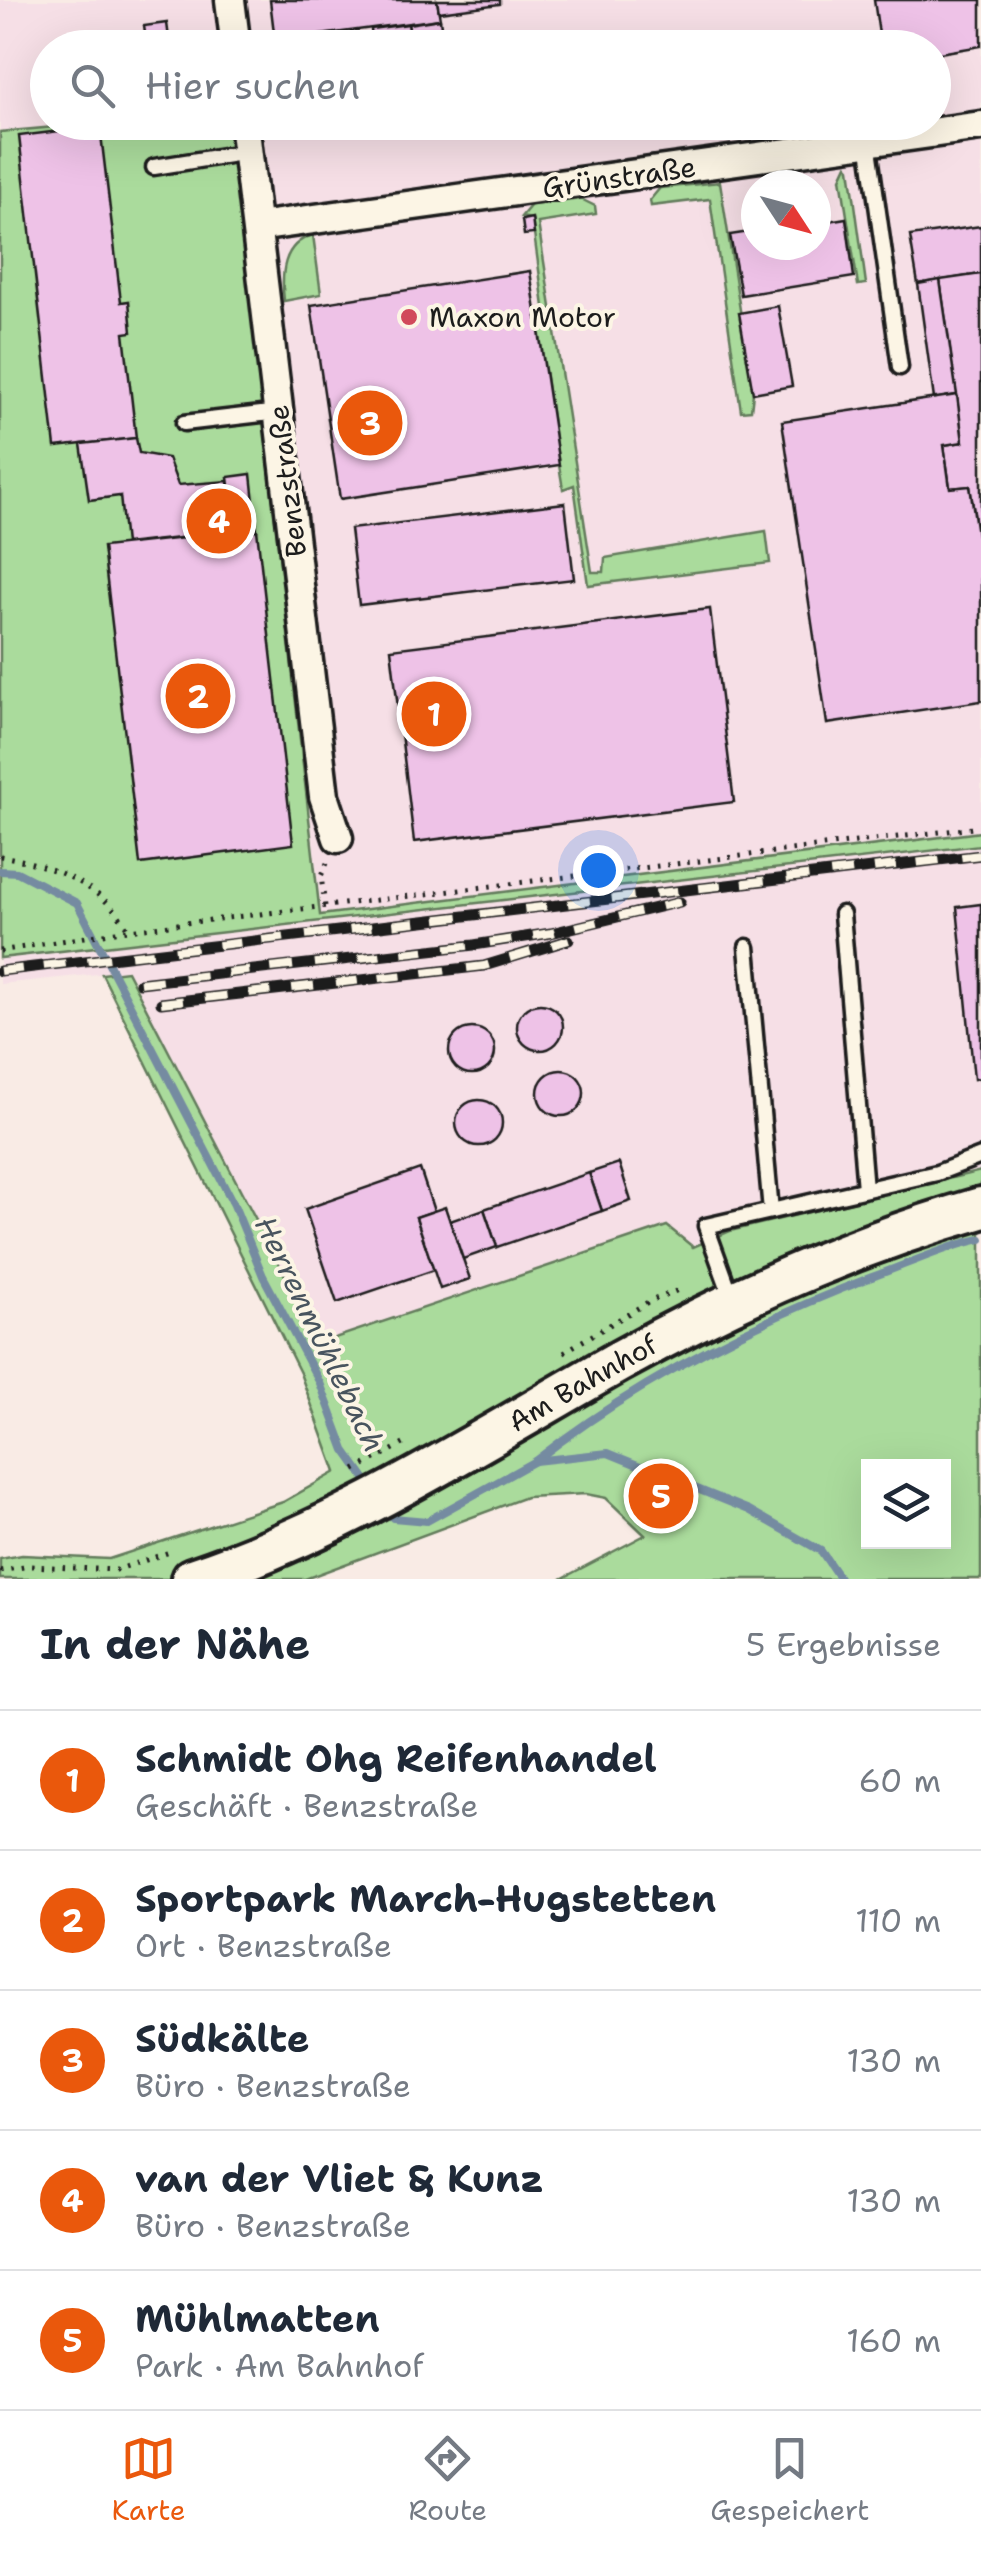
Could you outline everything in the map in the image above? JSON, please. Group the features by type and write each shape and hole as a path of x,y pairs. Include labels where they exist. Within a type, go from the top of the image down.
{"main road":[{"name":"Am Bahnhof","path":"189,1563 374,1502 733,1302 904,1230 981,1208"}],"street":[{"path":"230,0 234,30"},
{"name":"Grünstraße","path":"951,130 981,126"},
{"name":"Benzstraße","path":"246,140 324,796 338,838"},
{"name":"Grünstraße","path":"257,226 868,140"}],"lane":[{"path":"868,140 900,367"},
{"path":"154,166 248,152"},
{"path":"184,423 280,412"},
{"path":"842,914 865,1190"},
{"path":"747,947 771,1211"},
{"path":"733,1302 706,1226 937,1173 981,1156"}],"path":[{"path":"0,951 81,941 128,930 981,828"},
{"path":"326,907 321,876 338,838"},
{"path":"0,856 27,860 89,887 122,918 128,930"},
{"path":"0,1571 30,1566 116,1570 189,1563"}],"shaded area":[{"path":"0,0 981,0 981,832 319,915 232,140 951,140 951,30 30,30 30,130 0,132"},
{"path":"981,845 981,1171 730,1231 693,1247 666,1226 320,1344 127,971 0,984 0,958"}],"green space":[{"path":"30,129 30,140 232,140 320,915 981,832 981,845 0,958 0,132"},
{"path":"847,165 866,284 858,285 841,178"},
{"path":"720,182 753,393 751,410 741,411 710,199 651,206 650,200 660,188"},
{"path":"581,199 595,206 596,214 538,223 592,572 604,572 605,558 766,531 770,563 588,585 574,485 563,489 559,465 537,316 545,314 532,219 521,217 531,205"},
{"path":"313,235 321,294 284,301 284,271 289,253"},
{"path":"127,971 320,1343 667,1226 693,1247 730,1231 981,1171 981,1579 561,1579 645,1535 606,1498 586,1494 526,1497 305,1579 0,1579 0,1559 22,1555 109,1559 283,1502 336,1472 300,1373 102,974"}],"building":[{"path":"270,0 437,0 440,19 358,30 274,30"},
{"path":"437,0 500,0 500,4 439,12"},
{"path":"874,0 981,0 981,46 951,51 951,30 878,30"},
{"path":"440,19 441,30 409,30 408,24"},
{"path":"167,23 168,30 145,30 144,26"},
{"path":"408,24 409,30 371,30"},
{"path":"30,135 30,140 102,140 121,302 129,301 132,332 124,333 136,438 55,447 19,136"},
{"path":"532,218 534,234 524,235 522,220"},
{"path":"846,218 854,277 741,295 730,235 741,233 741,260 831,260 831,220"},
{"path":"981,226 981,274 918,284 910,236"},
{"path":"530,271 559,465 340,499 311,305"},
{"path":"981,274 981,562 970,486 950,488 944,445 963,442 940,280"},
{"path":"940,280 957,395 934,399 918,284"},
{"path":"778,306 792,386 753,393 739,313"},
{"path":"957,395 963,442 944,445 950,488 970,486 981,562 981,701 827,724 782,421"},
{"path":"136,438 139,453 168,458 178,485 228,481 234,532 125,544 120,496 89,500 81,444"},
{"path":"251,474 257,530 234,532 228,477"},
{"path":"565,503 574,579 359,605 350,529"},
{"path":"257,530 293,844 140,864 103,547"},
{"path":"710,609 734,802 414,842 391,649"},
{"path":"981,904 981,1078 974,1079 957,907"},
{"path":"540,1004 556,1011 563,1027 556,1043 540,1050 524,1043 517,1027 524,1011"},
{"path":"472,1028 488,1035 495,1051 488,1067 472,1074 456,1067 449,1051 456,1035"},
{"path":"561,1070 577,1077 584,1093 577,1109 561,1116 545,1109 538,1093 545,1077"},
{"path":"479,1100 495,1107 502,1123 495,1139 479,1146 463,1139 456,1123 463,1107"},
{"path":"619,1163 631,1201 602,1211 589,1173"},
{"path":"420,1169 434,1211 416,1217 434,1270 337,1303 305,1209"},
{"path":"589,1173 602,1211 497,1247 484,1209"},
{"path":"445,1207 470,1279 440,1289 416,1217"},
{"path":"484,1209 497,1247 463,1259 450,1221"}],"waterway":[{"name":"Herrenmühlebach","path":"0,871 17,872 77,903 234,1205 263,1276 320,1383 345,1450 372,1488"},
{"path":"535,1461 614,1405 739,1334 872,1277 981,1239"},
{"name":"Herrenmühlebach","path":"386,1507 393,1518 427,1521 535,1461 608,1453 749,1510 821,1551 840,1579"}],"railway":[{"path":"0,971 981,855"},
{"path":"140,983 474,945 551,933 680,902"},
{"path":"161,1003 484,966 569,940"}],"place":[{"name":"Maxon Motor","path":"409,317"},
{"name":"Südkälte","path":"370,423"},
{"name":"van der Vliet & Kunz","path":"219,521"},
{"name":"Sportpark March-Hugstetten","path":"198,696"},
{"name":"Schmidt Ohg Reifenhandel","path":"434,714"},
{"name":"Mühlmatten","path":"661,1496"}]}
